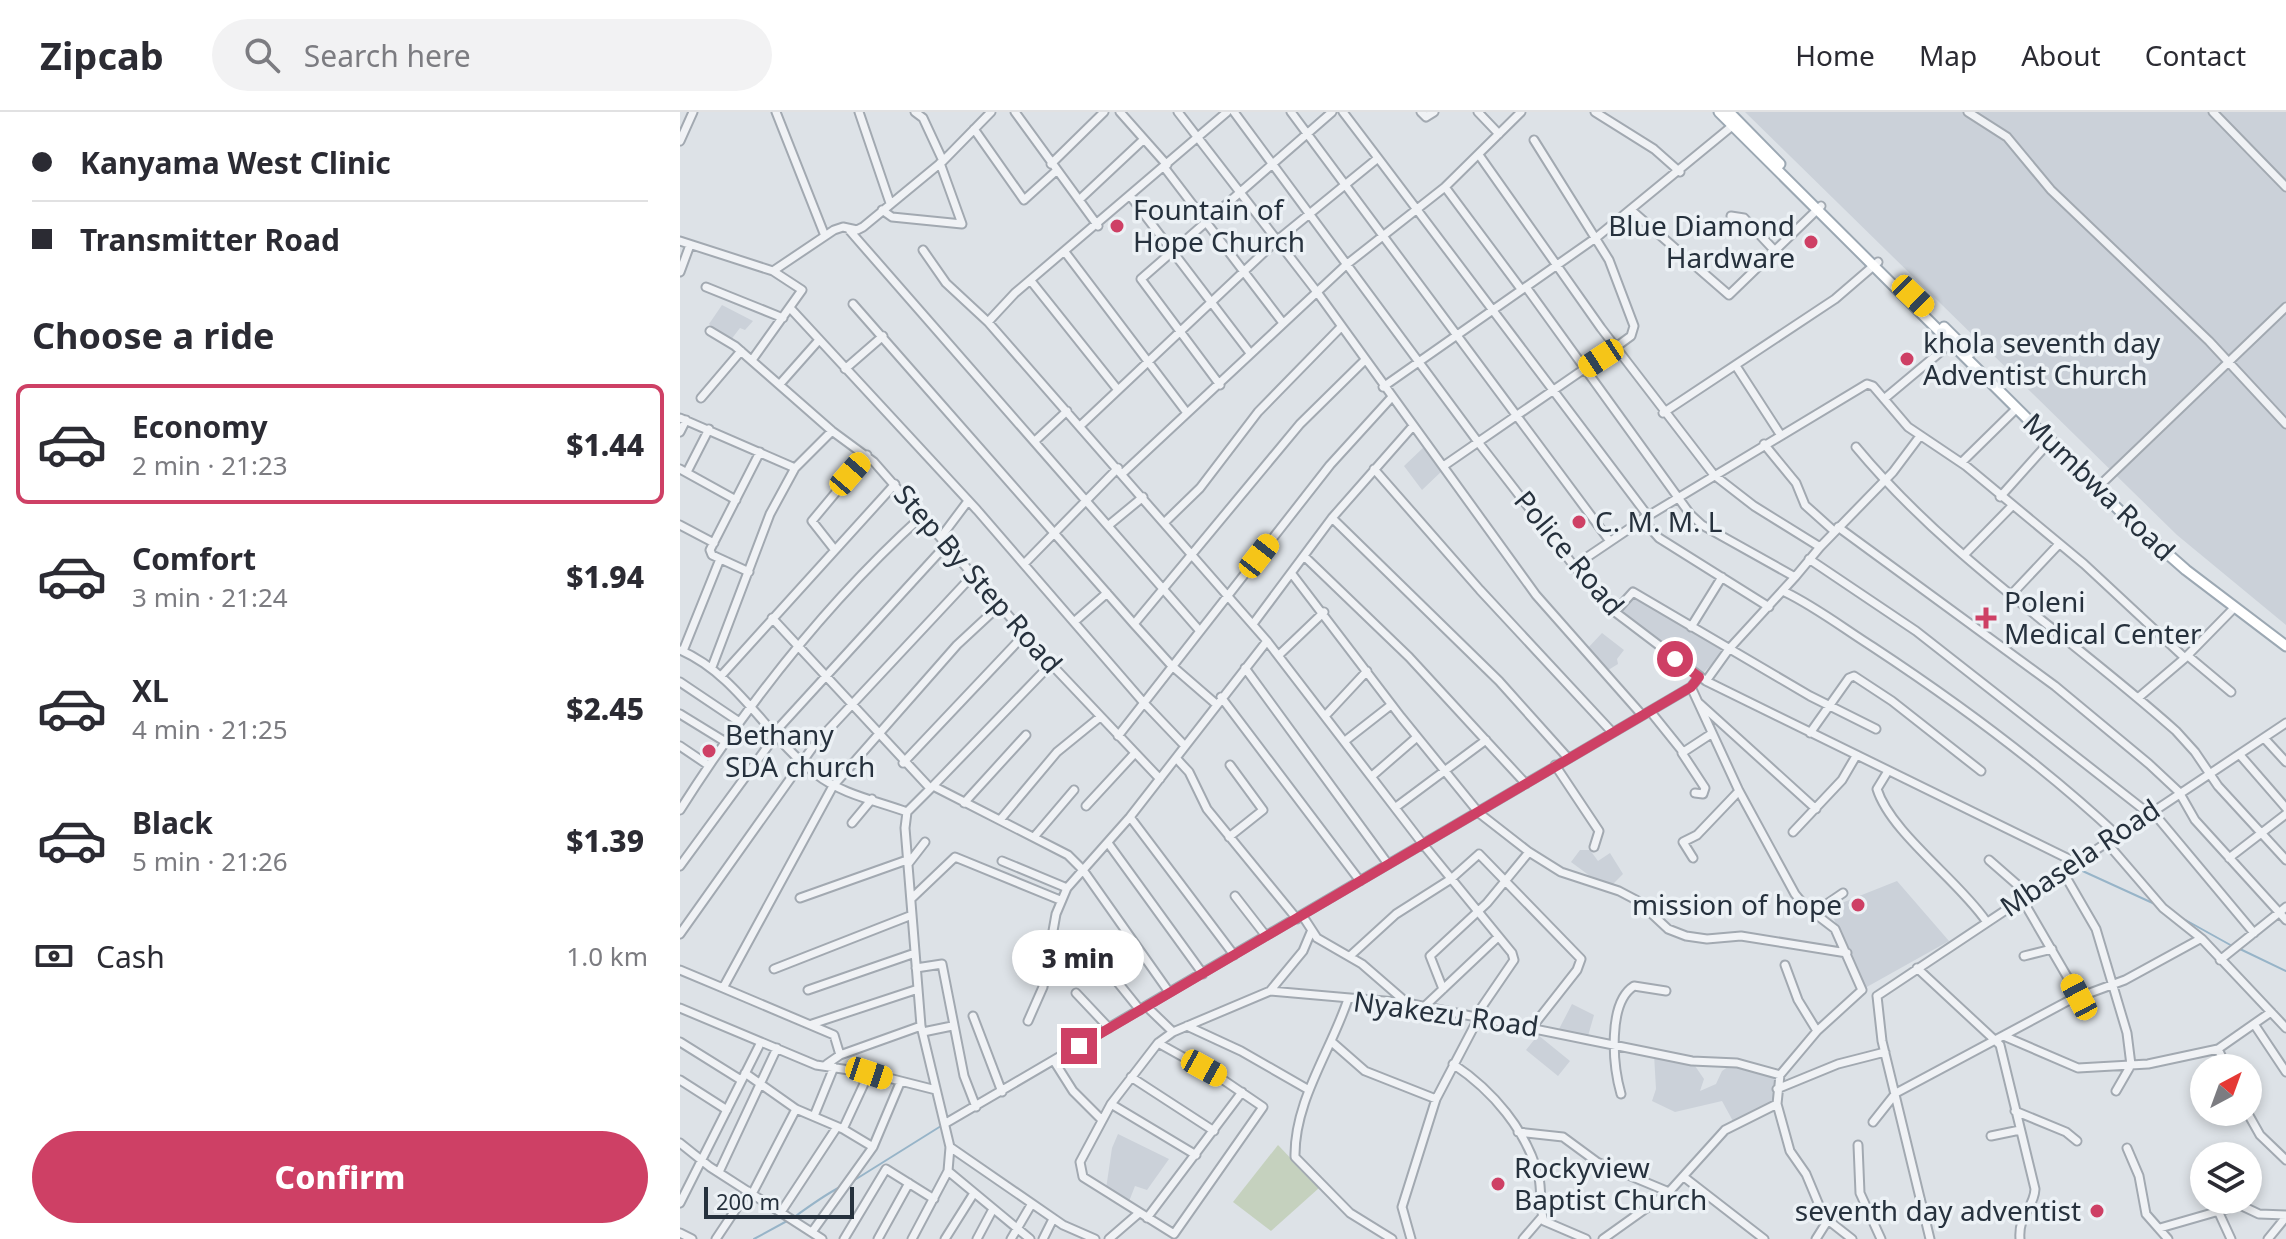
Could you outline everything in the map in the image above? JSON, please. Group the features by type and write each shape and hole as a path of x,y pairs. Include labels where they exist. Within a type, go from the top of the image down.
{"main road":[{"name":"Mumbwa Road","path":"1719,112 1735,123 2157,545 2286,646"},
{"name":"Mumbwa Road","path":"1729,112 1735,123"},
{"name":"Mumbwa Road","path":"1876,264 2016,409 2051,440"},
{"name":"Mumbwa Road","path":"2098,487 2173,552 2286,639"}],"street":[{"path":"680,141 693,112"},
{"path":"776,112 825,236"},
{"path":"859,112 890,203"},
{"path":"882,210 892,217 962,224 942,162 923,118 915,112"},
{"path":"850,231 863,227 942,162 991,112"},
{"path":"1015,112 1098,226"},
{"path":"974,129 1024,200 1104,112"},
{"path":"1120,112 1165,166 1242,273 1283,323"},
{"path":"1178,112 1275,242 1317,292 1536,595 1683,752 1684,760 1705,788 1703,794 1695,793"},
{"path":"988,322 1031,281 1227,112"},
{"name":"Police Road","path":"1234,112 1478,442 1574,566 1615,612 1702,679 2077,863"},
{"path":"1291,112 1609,540"},
{"path":"1220,385 1141,279 1238,191 1332,112"},
{"path":"1343,112 1553,389 1659,538 1769,607"},
{"path":"1421,112 1426,117 1434,112"},
{"path":"1478,112 1499,134"},
{"path":"1024,564 1084,499 1220,385 1250,353 1346,265 1445,187 1521,112"},
{"path":"1595,112 1654,149 1680,172"},
{"path":"1968,112 2007,137 2051,190 2228,361 2286,424"},
{"path":"2213,112 2286,187"},
{"path":"1383,387 1597,237 1680,172 1735,123"},
{"path":"1079,200 1143,140"},
{"path":"1445,465 1631,336 1634,322 1597,237 1534,140"},
{"path":"1479,155 1663,413 1714,475 1754,506 1820,547"},
{"path":"1080,426 1275,242 1378,158"},
{"path":"1445,187 1586,368 1678,497 1702,525 1795,577"},
{"path":"1131,197 1250,353"},
{"path":"1631,210 1729,295 1819,208"},
{"path":"1731,216 1744,218 1775,251"},
{"path":"773,271 825,236 843,227 850,231 1199,630"},
{"path":"680,241 773,271 802,290 752,360"},
{"path":"680,272 690,245"},
{"path":"923,250 954,292 988,322 1279,655 1514,960 1477,1017 1436,1099 1402,1207 1411,1239"},
{"path":"1065,252 1187,413"},
{"path":"1663,413 1835,299 1876,264"},
{"path":"1031,281 1118,390"},
{"path":"706,287 783,318"},
{"path":"853,304 1171,665 1218,700 1360,881"},
{"path":"2098,487 2286,307"},
{"path":"791,309 968,501 1185,746"},
{"path":"1165,522 1200,488 1258,412 1341,327"},
{"name":"Step By Step Road","path":"710,331 741,351 832,431 867,455 1051,664 1160,779"},
{"path":"845,369 883,336"},
{"path":"780,384 819,340"},
{"path":"1884,399 1951,343"},
{"path":"701,398 741,351"},
{"path":"1134,624 1300,424 1364,361"},
{"path":"1736,366 1780,434"},
{"path":"1574,566 1609,540 1780,434 1864,385 1871,384 1920,436 1962,462 2231,692"},
{"path":"1118,736 1330,465 1391,398"},
{"path":"1962,462 2016,409"},
{"path":"1035,441 1067,411"},
{"path":"680,432 683,419 795,468"},
{"path":"1253,624 1332,518 1413,426"},
{"path":"709,429 683,471 736,500"},
{"path":"712,667 776,500 795,468 832,431"},
{"path":"946,1123 1691,687 1785,592 1809,559 1885,480 1920,436"},
{"path":"2000,497 2051,440"},
{"path":"1764,444 1796,483 1805,505 2055,686 2179,792 2189,812 2229,858 2282,910 2286,920"},
{"path":"1856,447 1885,480 1964,555 2010,596 2138,698 2189,745 2209,774 2286,860"},
{"path":"749,572 710,553 760,452"},
{"path":"834,549 812,521 867,455"},
{"path":"1374,469 1480,590 1612,732"},
{"path":"721,676 895,484"},
{"path":"1109,525 1143,497"},
{"path":"941,537 968,501"},
{"path":"1964,555 2011,507"},
{"path":"680,810 749,706 799,646 922,516"},
{"path":"1332,518 1499,681 1568,758"},
{"path":"680,525 714,543"},
{"path":"2010,596 2059,544"},
{"path":"680,866 775,734 824,676 946,545"},
{"path":"1304,556 1403,651 1526,784"},
{"path":"720,559 681,650 712,667 802,763 833,786 907,812"},
{"path":"1809,559 1916,631 2150,812 2254,933"},
{"path":"1292,574 1324,612 1391,705 1479,813 1529,852 1561,872 1600,882 1638,901 1660,923 1686,936 1707,939 1741,936 1847,953"},
{"path":"680,934 802,763 941,605 973,575"},
{"path":"1691,627 1722,577"},
{"path":"1615,612 1632,592 1828,705 1876,729"},
{"path":"1785,592 1814,605 1943,694 2064,786 2117,835"},
{"path":"1074,622 1107,593"},
{"path":"723,988 833,786 957,645 999,606"},
{"path":"2138,698 2187,657 2235,607"},
{"path":"1279,655 1324,612"},
{"path":"772,618 903,763 931,787 1068,855 1083,870 1169,992"},
{"path":"903,763 1025,634"},
{"path":"1028,1021 1043,987 1060,900 1067,888 1130,817 1218,700 1267,641"},
{"path":"912,1239 948,1171 950,1147 922,1029 908,862 907,812 1051,664"},
{"path":"1245,668 1388,864"},
{"path":"1326,715 1367,671"},
{"path":"1810,733 1828,705 1854,676 1904,710 1981,771"},
{"path":"680,682 738,721"},
{"path":"1691,687 1739,791 1795,894 1835,929 1862,990 1877,996 1885,1052 1909,1163 1930,1239"},
{"path":"1699,703 1816,809"},
{"path":"1345,741 1391,705"},
{"path":"680,714 724,741"},
{"path":"1000,820 1057,752 1100,717"},
{"name":"Mbasela Road","path":"1877,996 2286,723"},
{"path":"1683,752 1711,734"},
{"path":"964,803 1026,735"},
{"path":"1372,776 1417,737"},
{"path":"2264,738 2286,762"},
{"path":"1396,807 1486,740"},
{"path":"680,746 708,765"},
{"path":"1086,806 1135,753"},
{"path":"2229,858 2286,811 2240,755"},
{"path":"1793,832 1851,769 1856,756"},
{"path":"1176,758 1189,772 1207,809 1311,932 1350,956 1407,1003"},
{"path":"1229,837 1263,810 1230,765"},
{"path":"1555,765 1599,831 1600,838 1594,847"},
{"path":"1888,771 1877,789 1888,811 1967,896 1986,921"},
{"path":"1034,837 1074,790"},
{"path":"1693,858 1683,842 1694,838 1739,791"},
{"path":"852,823 872,799"},
{"path":"1130,817 1234,955"},
{"path":"800,898 908,862 925,842"},
{"path":"1108,843 1203,974"},
{"path":"2107,843 2163,908 2200,939 2286,1028"},
{"path":"1443,989 1430,956 1477,913 1529,852"},
{"path":"1350,956 1396,914 1451,879 1479,854 1581,959 1581,965 1533,1026"},
{"path":"912,898 955,857 1060,900"},
{"path":"1989,860 2026,897 2079,997"},
{"path":"1002,861 1067,888"},
{"path":"2063,872 2096,929 2127,1033 2131,1065 2116,1091"},
{"path":"1815,912 1843,893"},
{"path":"1235,896 1266,936"},
{"path":"2220,960 2282,910"},
{"path":"774,969 912,915"},
{"path":"1270,991 1303,951 1311,932"},
{"path":"1425,1006 1498,937"},
{"path":"1082,938 1143,1008 1173,1032"},
{"path":"1873,1122 1896,1093 1996,1039 2006,1037 2079,997 2112,985 2200,939"},
{"path":"2024,956 2052,949"},
{"path":"808,990 915,953"},
{"path":"916,968 942,964 952,1026 964,1076 976,1107"},
{"path":"1785,965 1798,1000 1817,1031"},
{"path":"1917,968 1996,1039 2035,1189 2034,1198 2021,1218 2020,1239"},
{"path":"680,970 835,1036 840,1055"},
{"path":"1621,1094 1615,1068 1617,1007 1634,986 1666,991"},
{"path":"812,1024 918,989"},
{"path":"1852,1239 1828,1220 1806,1174 1790,1151 1777,1104 1777,1089 1780,1075 1817,1031 1862,990"},
{"name":"Nyakezu Road","path":"1139,1213 1080,1173 1080,1162 1111,1104 1158,1043 1173,1032 1270,991 1407,1003 1705,1063 1737,1063 1780,1075"},
{"path":"1076,993 1109,1028"},
{"path":"1348,999 1333,1043 1309,1090 1295,1157 1333,1199 1392,1239"},
{"path":"680,1008 816,1065 869,1073 936,1090"},
{"path":"2006,1037 2074,1067 2131,1065 2187,1058 2218,1049 2271,1012"},
{"path":"973,1016 1002,1092"},
{"path":"2254,1024 2286,1072"},
{"path":"814,1116 831,1066 840,1055 922,1029 952,1026"},
{"path":"1187,1026 1241,1051 1309,1090"},
{"path":"680,1042 762,1083 796,1109 840,1128 873,1147"},
{"path":"680,1203 761,1042"},
{"path":"1109,1239 1139,1213 1170,1233 1176,1233 1263,1107 1158,1043"},
{"path":"1333,1043 1365,1071 1436,1099"},
{"path":"719,1172 777,1048"},
{"path":"2218,1049 2220,1054"},
{"path":"1777,1089 1838,1064 1885,1052"},
{"path":"1054,1061 1073,1091 1102,1120"},
{"path":"1453,1064 1496,1098 1518,1132 1538,1174 1542,1217 1551,1227 1572,1231 1586,1239"},
{"path":"781,1212 840,1128 869,1073"},
{"path":"1131,1077 1214,1131"},
{"path":"680,1080 727,1110"},
{"path":"812,1232 873,1147 900,1083"},
{"path":"1147,1218 1242,1092"},
{"path":"1111,1104 1196,1155"},
{"path":"1603,1239 1669,1192 1725,1130 1777,1104"},
{"path":"716,1239 750,1192 796,1109"},
{"path":"2015,1111 2066,1132 2077,1141"},
{"path":"2255,1126 2286,1160"},
{"path":"1991,1136 2020,1130"},
{"path":"1518,1132 1563,1137 1601,1164 1669,1192"},
{"path":"680,1143 702,1161 822,1239"},
{"path":"1858,1145 1860,1193 1881,1239"},
{"path":"950,1147 1053,1219 1083,1237 1095,1239"},
{"path":"2127,1148 2139,1176 2146,1214 2168,1239"},
{"path":"844,1239 886,1169 934,1199"},
{"path":"948,1171 1030,1239"},
{"path":"1684,1177 1763,1239"},
{"path":"878,1239 909,1183"},
{"path":"945,1239 974,1193"},
{"path":"1011,1239 1031,1205"},
{"path":"977,1239 993,1209"},
{"path":"2160,1228 2214,1214"},
{"path":"2218,1214 2231,1239"},
{"path":"2259,1214 2286,1216"},
{"path":"2268,1239 2286,1216"},
{"path":"1523,1239 1542,1217"},
{"path":"1043,1239 1053,1219"},
{"path":"1816,1239 1828,1220"},
{"path":"1370,1239 1375,1230"},
{"path":"680,1233 692,1239"}],"shaded area":[{"path":"1745,112 2286,112 2286,625 2177,535"},
{"path":"722,305 753,321 745,330 740,328 730,341 709,324"},
{"path":"1425,446 1444,469 1422,490 1404,466"},
{"path":"1631,594 1722,648 1716,660 1702,674 1688,666 1619,609"},
{"path":"1602,633 1624,650 1617,659 1618,664 1605,672 1587,649"},
{"path":"1580,850 1590,850 1598,861 1610,853 1623,874 1612,885 1594,879 1571,862"},
{"path":"1897,881 1949,941 1865,988 1829,908"},
{"path":"1089,949 1109,974 1100,981 1095,978 1079,985 1070,961"},
{"path":"1572,1004 1594,1015 1588,1036 1559,1029"},
{"path":"1538,1035 1570,1061 1558,1076 1526,1050"},
{"path":"1654,1054 1693,1063 1704,1079 1700,1091 1716,1084 1722,1071 1732,1064 1775,1076 1776,1100 1734,1123 1722,1101 1675,1112 1652,1101 1656,1089"},
{"path":"1118,1134 1169,1159 1147,1190 1135,1186 1128,1204 1106,1189 1112,1148"}],"green space":[{"path":"1278,1145 1319,1188 1271,1231 1233,1202"}],"waterway":[{"path":"1784,723 1814,738"},
{"path":"2076,868 2157,905"},
{"path":"2180,917 2234,947"},
{"path":"2240,949 2286,971"},
{"path":"1237,957 1249,950"},
{"path":"1172,995 1204,976"},
{"path":"1131,1019 1142,1012"},
{"path":"996,1097 1029,1079"},
{"path":"965,1116 987,1103"},
{"path":"853,1181 941,1126"},
{"path":"793,1218 840,1187"},
{"path":"754,1239 787,1221"}],"place":[{"name":"Fountain of Hope Church","path":"1117,226"},
{"name":"Blue Diamond Hardware","path":"1811,242"},
{"name":"khola seventh day Adventist Church","path":"1907,359"},
{"name":"C. M. M. L","path":"1579,522"},
{"name":"Poleni Medical Center","path":"1986,618"},
{"name":"Bethany SDA church","path":"709,751"},
{"name":"mission of hope","path":"1858,905"},
{"name":"Rockyview Baptist Church","path":"1498,1184"},
{"name":"seventh day adventist","path":"2097,1211"}],"route":[{"path":"1079,1046 1691,687 1699,677 1675,659"}]}
